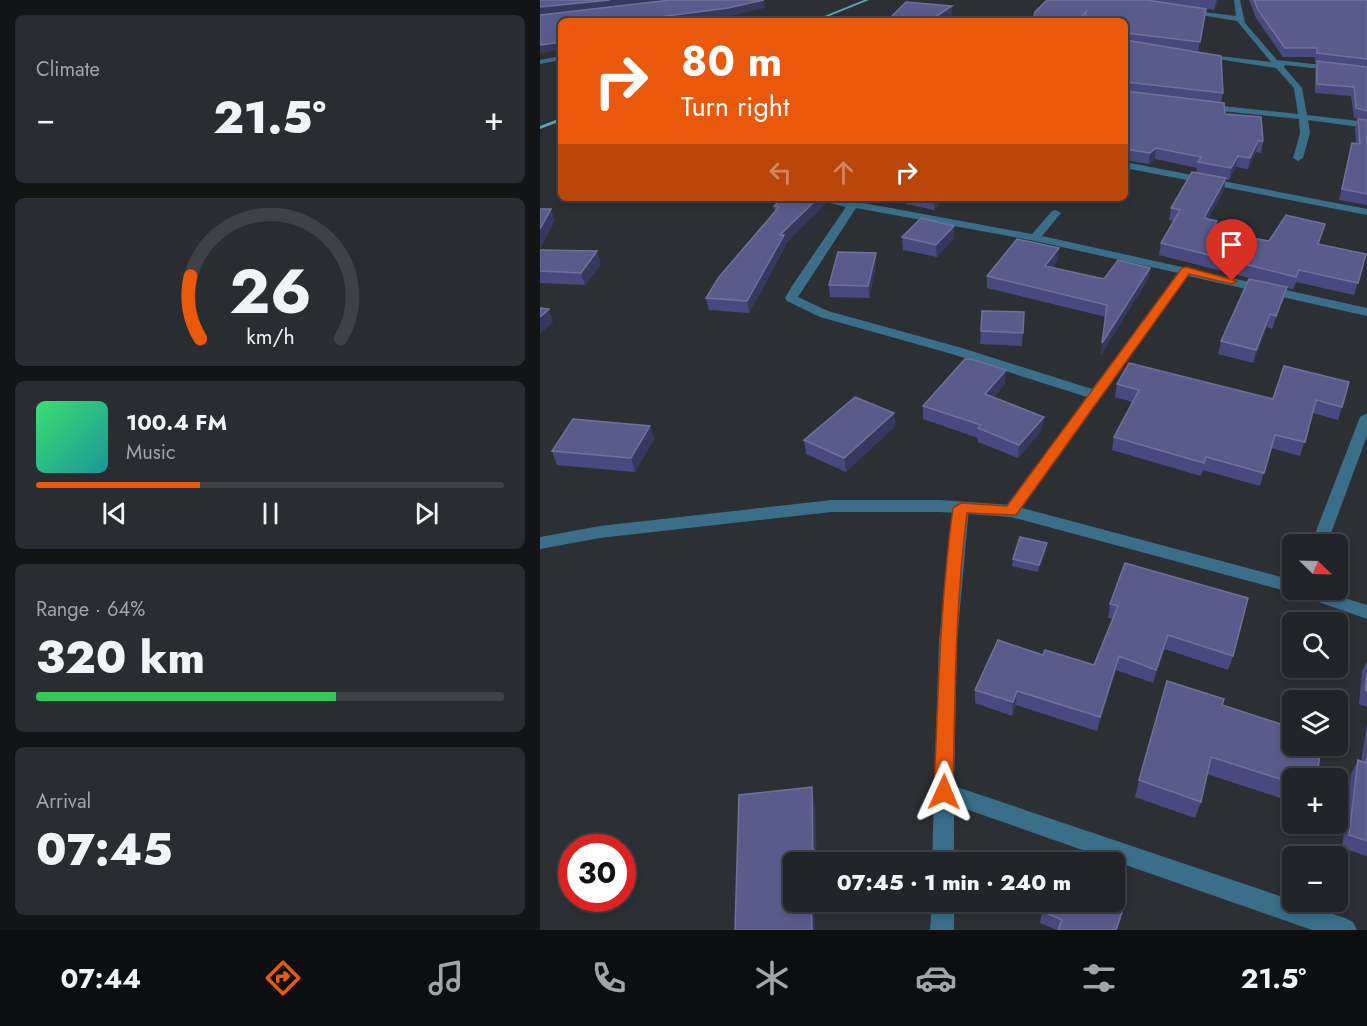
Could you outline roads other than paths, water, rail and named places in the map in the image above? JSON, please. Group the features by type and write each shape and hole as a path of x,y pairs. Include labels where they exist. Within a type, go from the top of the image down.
{"street":[{"path":"1237,0 1240,20 1246,30 1279,64 1298,88 1305,133 1298,158"},
{"path":"1183,11 1240,20"},
{"path":"1196,56 1367,72"},
{"path":"540,62 558,59"},
{"path":"1193,105 1367,125"},
{"path":"1128,166 1367,212"},
{"path":"1096,395 957,351 824,314 791,298 801,278 842,225 852,201 1186,270 1367,312"},
{"path":"1035,238 1056,213"},
{"path":"1011,511 1186,270"},
{"path":"1323,534 1367,417"},
{"path":"540,543 600,531 832,506 961,508 1011,511 1282,584"},
{"path":"943,852 945,684 951,581 961,508"},
{"path":"1332,600 1367,612"},
{"path":"944,792 1345,930"},
{"path":"942,930 943,912"}],"waterway":[{"path":"822,18 867,0"},
{"path":"540,128 558,120"}]}
